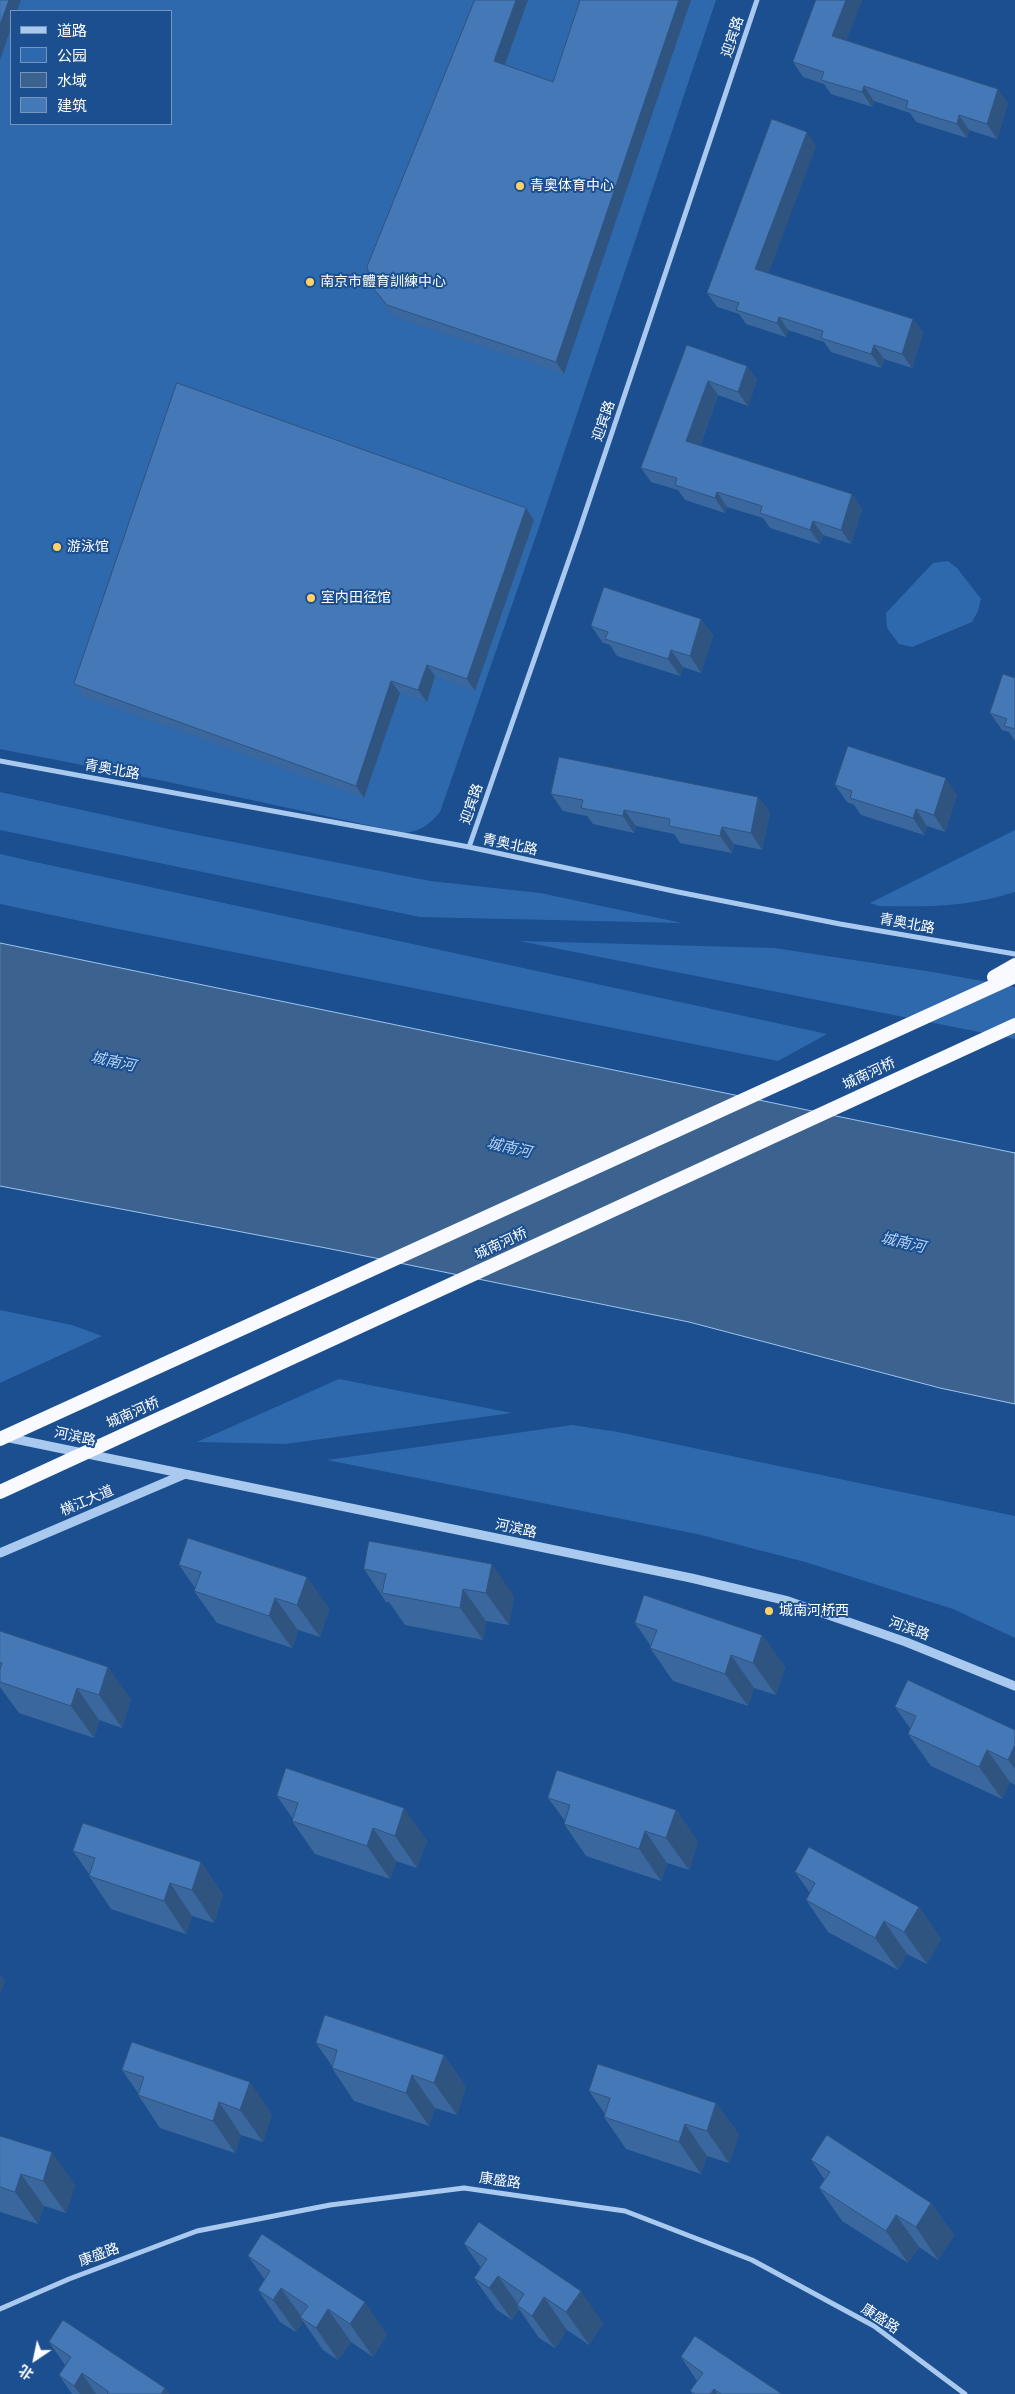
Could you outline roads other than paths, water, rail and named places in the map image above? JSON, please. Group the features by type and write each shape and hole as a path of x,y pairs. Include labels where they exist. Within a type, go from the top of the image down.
{"highway":[{"path":"936,1012 1015,965"},
{"name":"城南河桥","path":"0,1437 1015,976"},
{"name":"城南河桥","path":"0,1492 1012,1027"}],"street":[{"name":"迎宾路","path":"469,847 579,531 757,0"},
{"name":"青奥北路","path":"0,761 469,847 687,894 840,924 1015,954"},
{"name":"河滨路","path":"0,1437 690,1578 788,1601 906,1642 1015,1686"},
{"name":"横江大道","path":"0,1554 186,1474"},
{"name":"康盛路","path":"0,2309 69,2279 197,2231 330,2205 464,2188 625,2211 752,2260 874,2326 965,2394"}],"water":[{"name":"城南河","path":"0,943 1015,1153 1015,1404 940,1388 689,1322 326,1248 0,1186"}],"place":[{"name":"青奥体育中心","path":"520,186"},
{"name":"南京市體育訓練中心","path":"310,282"},
{"name":"游泳馆","path":"57,547"},
{"name":"室内田径馆","path":"311,598"},
{"name":"城南河桥西","path":"769,1611"}]}
